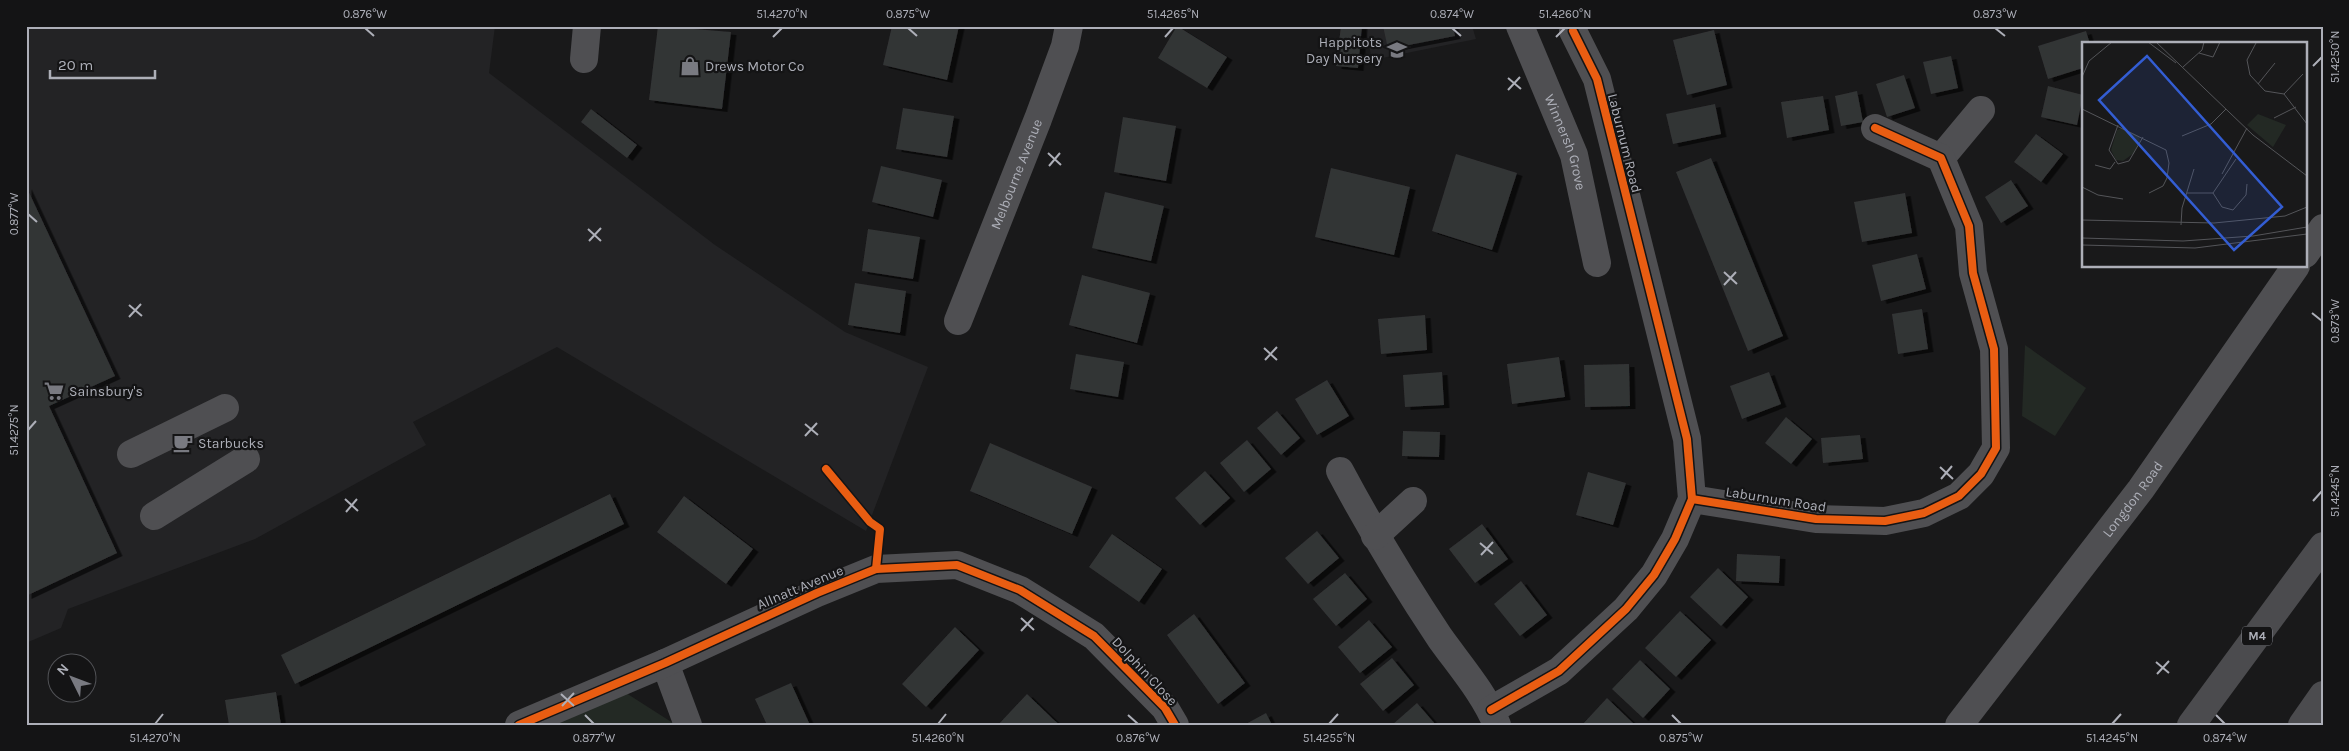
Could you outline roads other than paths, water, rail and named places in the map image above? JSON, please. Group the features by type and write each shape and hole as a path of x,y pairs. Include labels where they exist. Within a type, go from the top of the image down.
{"highway":[{"name":"M4","path":"2191,725 2323,546"},
{"path":"2302,725 2323,696"}],"street":[{"path":"584,58 587,26"},
{"name":"Melbourne Avenue","path":"958,321 1041,110 1065,46 1069,26"},
{"name":"Winnersh Grove","path":"1520,26 1574,155 1597,263"},
{"name":"Laburnum Road","path":"1340,471 1374,536 1494,718 1559,671 1626,609 1654,576 1676,539 1692,499 1687,439 1597,79 1573,31"},
{"path":"1875,128 1941,158 1982,110"},
{"name":"Laburnum Road","path":"1692,499 1816,519 1885,521 1924,513 1959,496 1981,474 1996,448 1994,349 1973,273 1969,226 1941,158"},
{"path":"2306,253 2323,228"},
{"name":"Longdon Road","path":"1959,725 2141,489 2295,268"},
{"path":"131,454 225,408"},
{"path":"154,516 246,459"},
{"path":"1374,536 1413,501"},
{"name":"Allnatt Avenue","path":"519,725 664,663 792,604 876,570 958,565 1020,590 1094,636"},
{"name":"Dolphin Close","path":"1094,636 1165,708 1175,725"},
{"path":"664,663 688,725"}],"place":[{"name":"Happitots Day Nursery","path":"1397,50"},
{"name":"Drews Motor Co","path":"690,66"},
{"name":"Sainsbury's","path":"54,391"},
{"name":"Starbucks","path":"183,443"}]}
